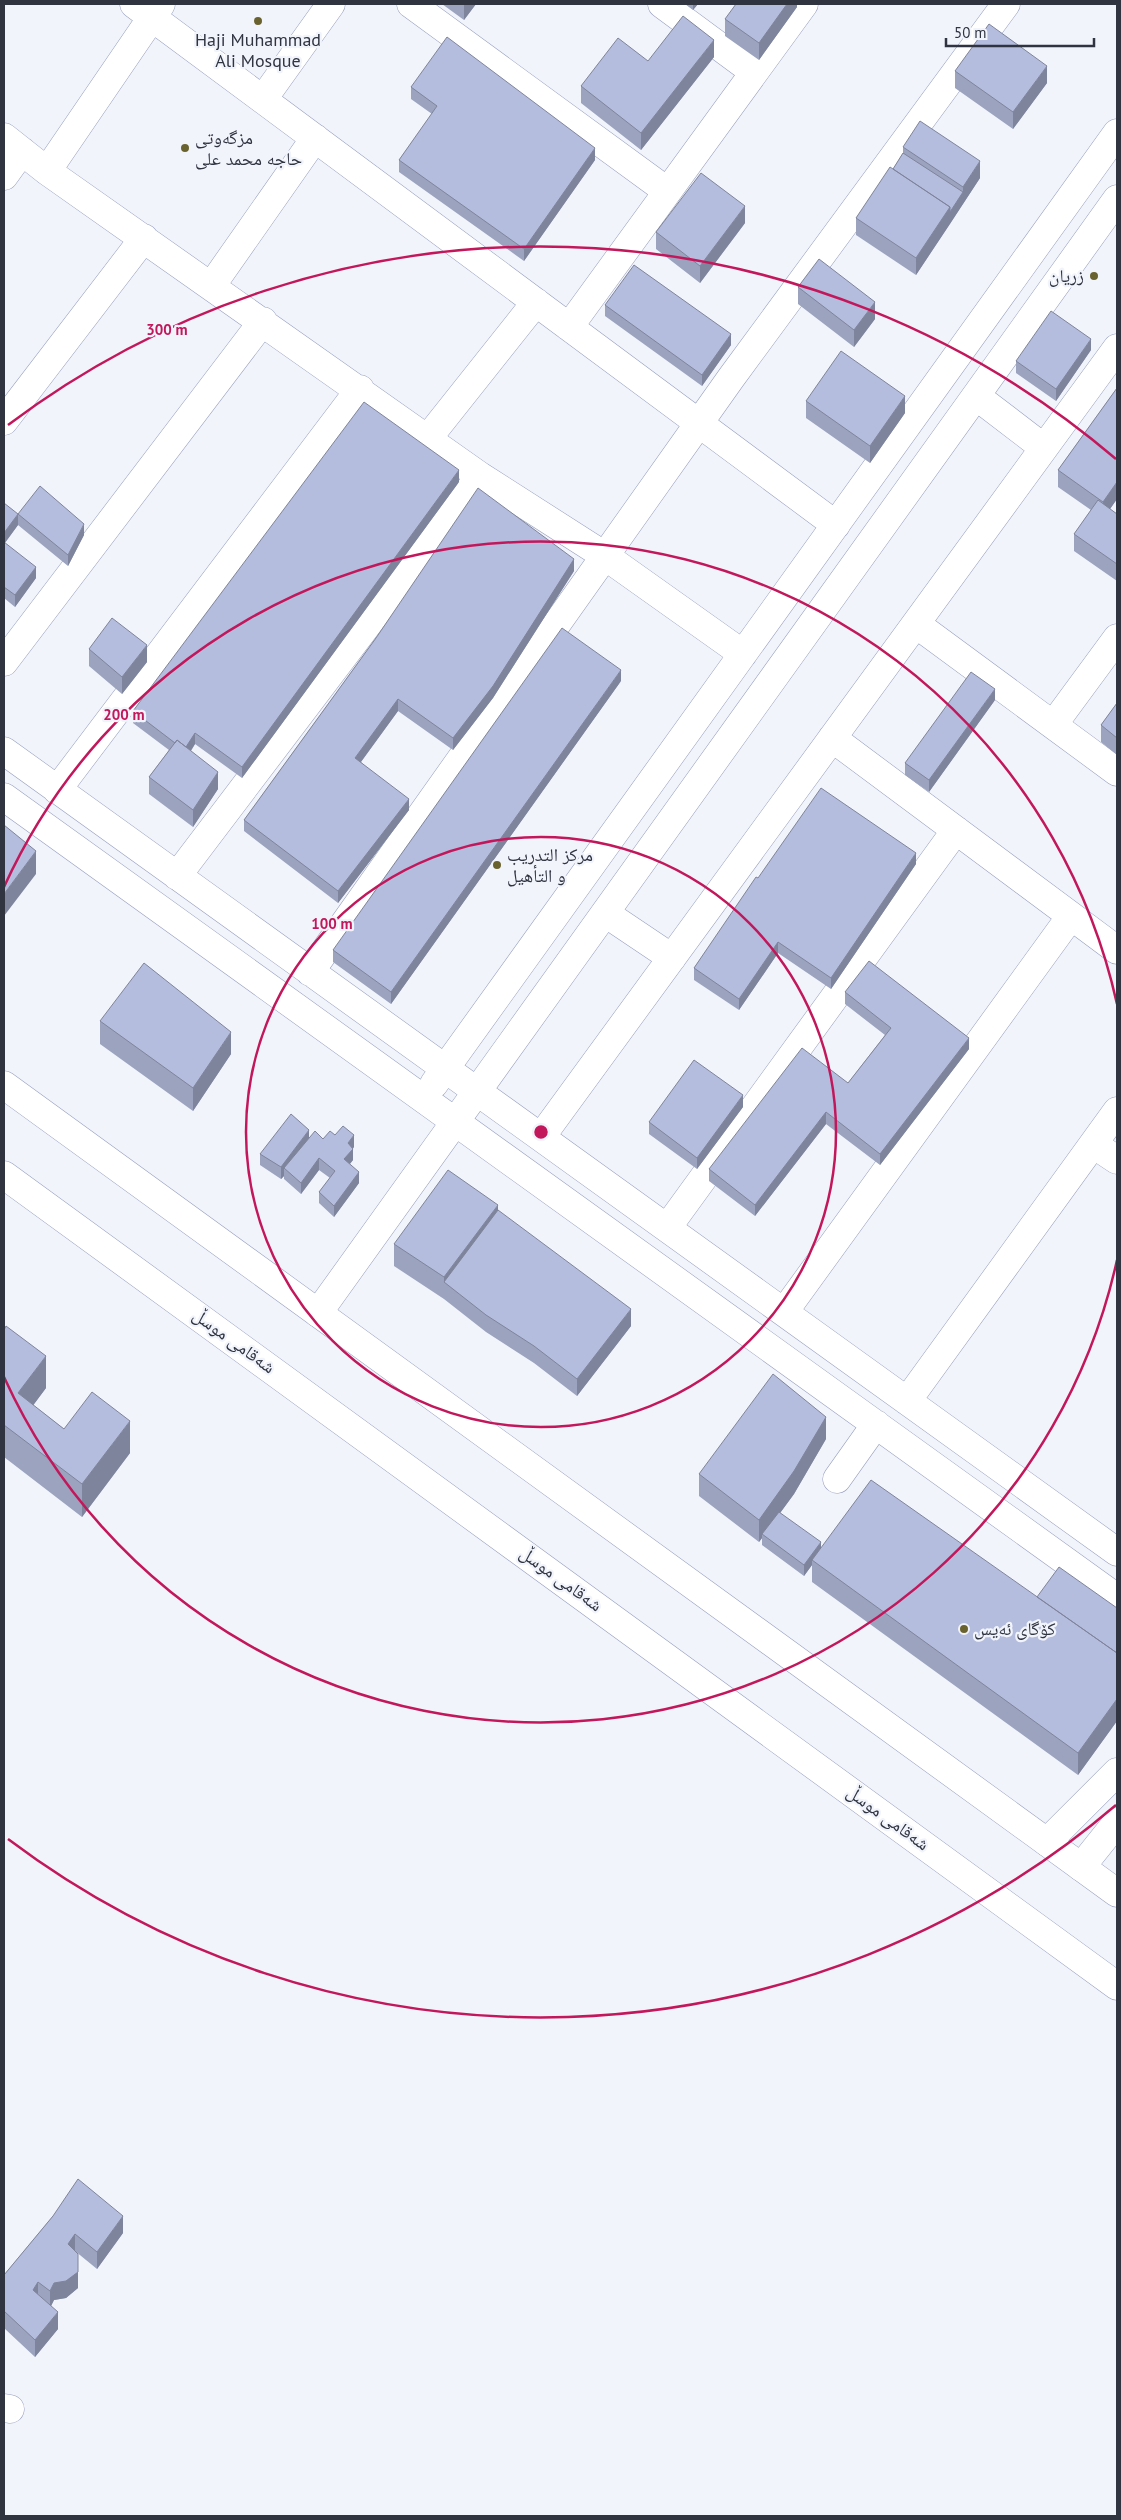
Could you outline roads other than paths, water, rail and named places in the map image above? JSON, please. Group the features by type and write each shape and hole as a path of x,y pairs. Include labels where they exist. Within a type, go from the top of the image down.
{"main road":[{"path":"263,99 331,4"},
{"path":"411,4 667,191"},
{"path":"662,4 754,72"},
{"path":"569,327 804,4"},
{"path":"310,972 698,423 1006,4"},
{"path":"47,171 149,8 263,99 836,525"},
{"path":"423,1099 1117,133"},
{"path":"212,285 315,138"},
{"path":"4,176 13,144 47,171 360,389 480,476 605,556 743,654"},
{"path":"318,1313 1117,200"},
{"path":"4,421 144,238"},
{"path":"428,438 536,302"},
{"path":"4,662 263,321"},
{"path":"541,1137 1117,348"},
{"path":"57,790 360,389"},
{"path":"976,396 1044,448"},
{"path":"920,408 952,430"},
{"path":"177,876 480,476"},
{"path":"916,624 1117,772"},
{"path":"1054,725 1117,638"},
{"path":"832,738 1117,950"},
{"path":"4,785 12,757 838,1352 1117,1550"},
{"path":"4,797 1117,1598"},
{"path":"667,1228 956,830"},
{"path":"604,913 672,958"},
{"path":"784,1312 1071,916"},
{"path":"4,1085 1081,1868 1117,1892"},
{"path":"907,1401 1117,1111"},
{"path":"1093,1144 1117,1160"},
{"name":"شەقامی موسڵ","path":"4,1175 1117,1986"},
{"path":"818,1382 838,1352"},
{"path":"837,1479 876,1424"},
{"path":"1047,1842 1117,1772"},
{"path":"1081,1868 1116,1823 1091,1800"}],"place":[{"name":"Haji Muhammad Ali Mosque","path":"258,21"},
{"name":"مزگه‌وتی حاجه‌ محمد علی","path":"185,148"},
{"name":"زریان","path":"1094,276"},
{"name":"مركز التدريب و التأهيل","path":"497,865"},
{"name":"کۆگای ئەیس","path":"964,1629"}]}
